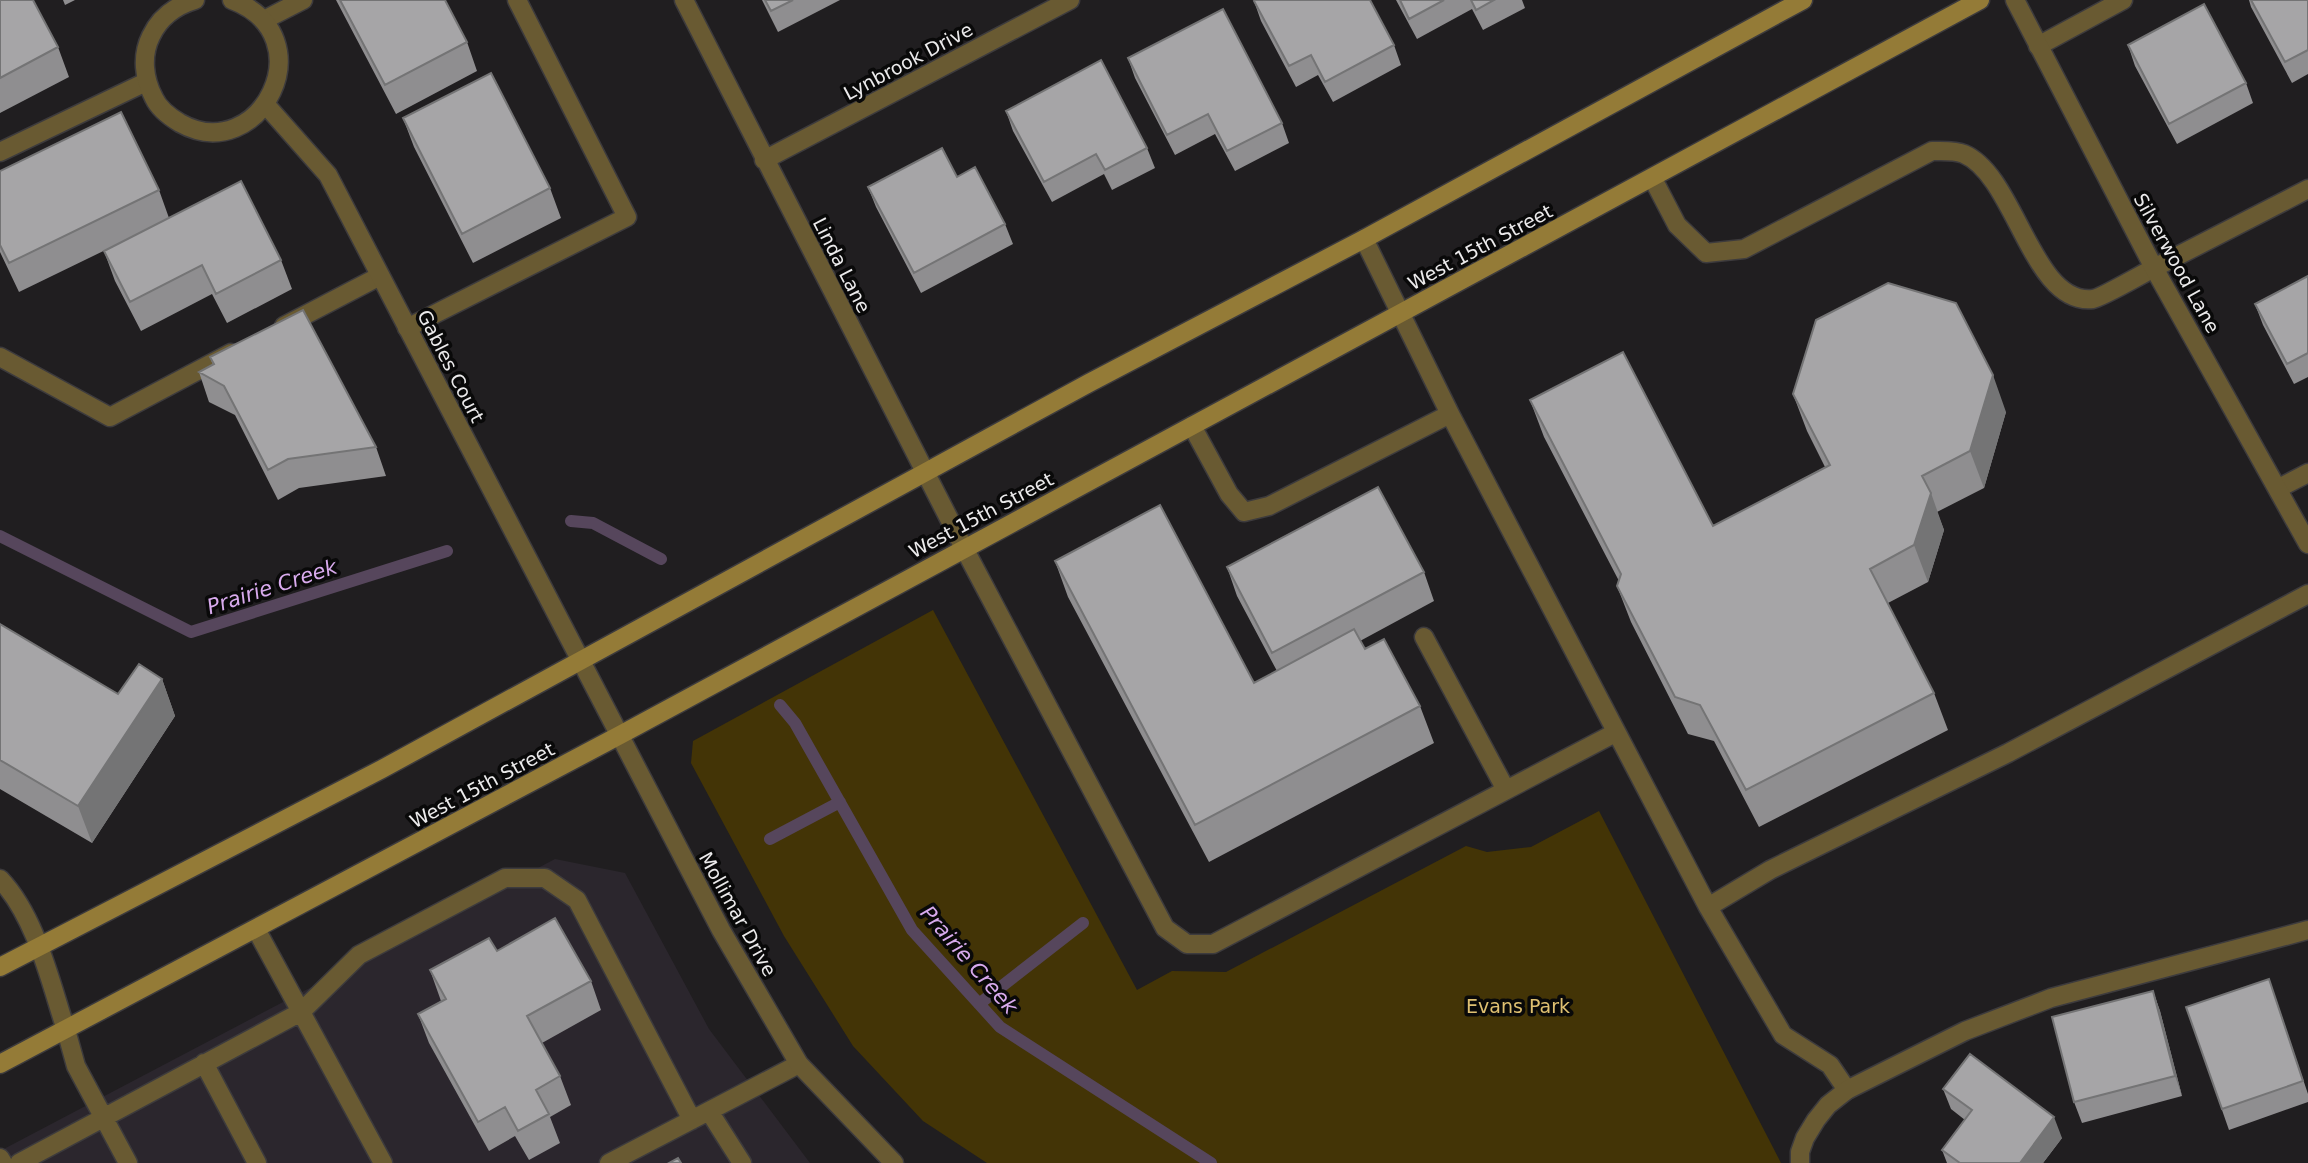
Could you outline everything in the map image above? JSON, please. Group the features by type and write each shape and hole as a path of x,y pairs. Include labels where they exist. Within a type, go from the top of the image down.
{"main road":[{"path":"0,967 382,769 924,473 1364,239 1803,0"},
{"name":"West 15th Street","path":"0,1064 620,735 1980,0"}],"street":[{"path":"185,2 163,18 150,37 144,59 146,82 155,101 170,117 189,128 209,132 231,129 251,120 266,105 276,84 280,62 276,39 264,20 246,6 232,0"},
{"path":"264,20 303,0"},
{"path":"407,328 627,217 517,0"},
{"name":"Linda Lane","path":"684,0 924,473 1165,928 1187,944 1213,944 1615,733"},
{"name":"Lynbrook Drive","path":"764,160 1070,0"},
{"name":"Silverwood Lane","path":"2015,0 2154,268 2308,544"},
{"path":"2038,46 2123,0"},
{"path":"0,152 146,82"},
{"name":"Gables Court","path":"266,105 328,174 580,660"},
{"path":"1653,179 1677,225 1706,253 1744,248 1932,151 1963,153 1990,173 2049,279 2070,295 2093,299 2308,189"},
{"path":"1364,239 1450,414 1708,907 1783,1035 1830,1065 1847,1090"},
{"path":"270,333 380,276"},
{"path":"0,357 110,417 245,346"},
{"path":"1192,426 1229,494 1244,512 1269,506 1450,414"},
{"path":"2278,488 2308,473"},
{"path":"1708,907 1769,870 2008,753 2308,594"},
{"path":"1424,636 1506,790"},
{"name":"Mollimar Drive","path":"580,660 721,930 799,1064 894,1163"},
{"path":"19,1163 301,1012 359,955 505,878 545,878 577,900 692,1120"},
{"path":"0,879 12,891 39,946 76,1066 128,1163"},
{"path":"256,929 383,1163"},
{"path":"1800,1163 1800,1152 1805,1138 1828,1105 1847,1090 1965,1031 2023,1007 2308,930"},
{"path":"204,1063 257,1163"},
{"path":"609,1163 799,1064"},
{"path":"709,1111 742,1163"},
{"path":"0,1158 3,1163"}],"shaded area":[{"path":"555,859 625,873 709,1029 810,1163 0,1163 0,1151"}],"green space":[{"name":"Evans Park","path":"933,610 1137,990 1172,971 1226,972 1466,846 1487,852 1531,847 1599,811 1781,1163 987,1163 923,1121 853,1046 784,936 691,763 693,741"}],"building":[{"path":"0,0 33,0 58,47 0,78"},
{"path":"340,0 445,0 467,42 385,85"},
{"path":"765,0 793,0 771,11"},
{"path":"1255,0 1370,0 1394,45 1325,82 1311,55 1289,66"},
{"path":"1400,0 1444,0 1409,19"},
{"path":"1471,0 1494,0 1476,10"},
{"path":"2251,0 2308,0 2308,50 2285,62"},
{"path":"2204,4 2246,83 2169,124 2128,45"},
{"path":"1223,9 1282,123 1227,151 1208,114 1167,135 1128,58"},
{"path":"1101,60 1147,148 1105,170 1096,154 1044,182 1006,111"},
{"path":"491,73 550,188 462,234 403,118"},
{"path":"121,112 159,190 9,263 0,245 0,171"},
{"path":"942,148 957,177 975,167 1005,224 914,273 868,187"},
{"path":"241,181 281,260 216,294 202,265 130,302 104,251"},
{"path":"2308,276 2308,353 2287,364 2255,304"},
{"path":"1888,283 1956,303 1993,375 1970,451 1922,476 1931,493 1914,545 1870,569 1934,693 1746,790 1700,705 1675,697 1617,586 1621,574 1530,400 1623,352 1713,526 1830,465 1793,394 1816,320"},
{"path":"303,310 376,447 288,459 268,470 224,386 199,372 214,364 210,357"},
{"path":"1378,487 1424,572 1272,653 1227,567"},
{"path":"1160,505 1254,683 1354,629 1365,649 1384,639 1420,706 1195,825 1055,561"},
{"path":"0,624 118,694 139,664 162,679 78,806 0,760"},
{"path":"555,918 591,981 527,1016 560,1076 536,1090 549,1114 518,1131 505,1107 478,1122 418,1014 446,999 430,970 489,938 497,951"},
{"path":"2269,979 2303,1081 2222,1109 2186,1007"},
{"path":"2153,991 2175,1076 2074,1102 2052,1017"},
{"path":"1970,1054 2054,1117 2020,1163 1960,1163 1942,1150 1972,1110 1943,1089"}],"waterway":[{"name":"Prairie Creek","path":"571,521 593,523 661,559"},
{"name":"Prairie Creek","path":"0,536 191,632 447,551"},
{"name":"Prairie Creek","path":"780,705 795,723 912,930 1000,1027 1211,1163"},
{"path":"770,839 840,802"},
{"path":"979,1004 1083,923"}]}
